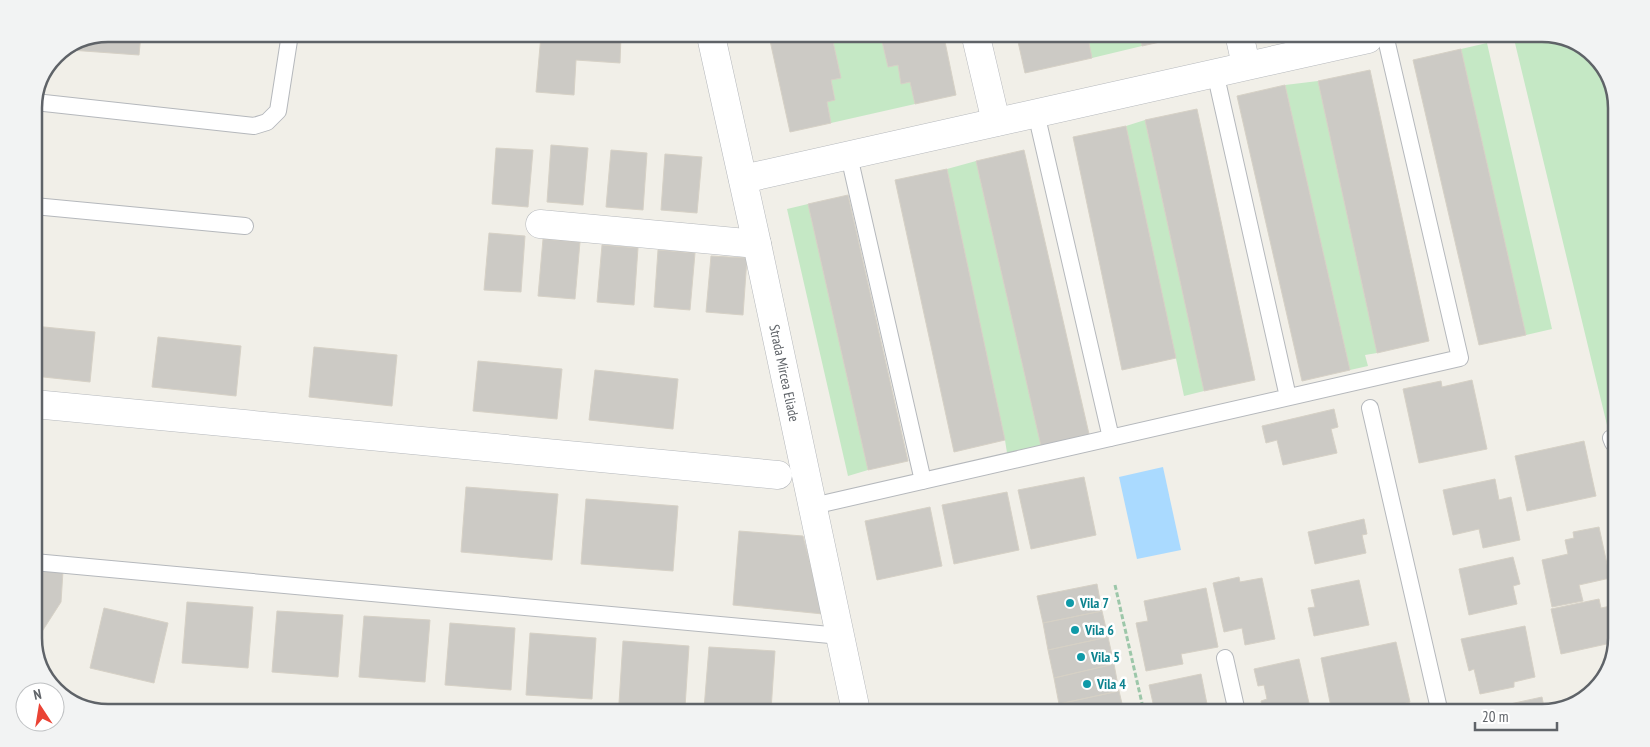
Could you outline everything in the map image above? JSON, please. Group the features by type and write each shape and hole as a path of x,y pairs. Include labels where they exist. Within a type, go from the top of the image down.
{"street":[{"name":"Strada Mircea Eliade","path":"712,42 855,704"},
{"path":"977,42 996,122"},
{"path":"1241,42 1246,65"},
{"path":"743,179 1354,42"},
{"path":"540,224 757,244"},
{"path":"43,405 778,476"}],"lane":[{"path":"43,103 254,126 267,122 278,111 289,42"},
{"path":"813,506 1460,358 1387,42"},
{"path":"1215,72 1288,397"},
{"path":"1036,113 1111,438"},
{"path":"849,156 923,481"},
{"path":"43,207 245,226"},
{"path":"1370,408 1438,704"},
{"path":"43,563 841,636"},
{"path":"1226,658 1235,704"}],"path":[{"path":"1115,585 1142,704"}],"green space":[{"path":"833,42 882,42 888,67 898,65 901,84 910,82 915,104 831,123 827,102 835,99 831,80 841,78"},
{"path":"1089,42 1142,42 1142,46 1092,58"},
{"path":"1515,42 1541,42 1574,51 1594,68 1604,87 1607,104 1607,425"},
{"path":"1487,43 1552,329 1526,335 1461,49"},
{"path":"1318,81 1377,353 1365,355 1368,366 1350,370 1285,85"},
{"path":"1145,120 1204,391 1184,396 1126,126"},
{"path":"976,161 1041,446 1007,453 947,169"},
{"path":"808,204 868,470 848,476 787,209"}],"water":[{"path":"1163,467 1181,550 1137,559 1119,477"}],"building":[{"path":"109,42 140,42 139,55 78,51 96,44"},
{"path":"540,42 621,42 620,63 576,60 574,95 536,92"},
{"path":"770,42 833,42 841,78 831,80 835,100 827,102 831,123 790,132"},
{"path":"882,42 945,42 956,95 915,104 910,82 901,84 898,65 888,67"},
{"path":"1018,42 1089,42 1092,58 1025,73"},
{"path":"1142,42 1160,42 1142,46"},
{"path":"1461,49 1526,335 1479,345 1413,60"},
{"path":"1370,70 1429,341 1377,353 1318,81"},
{"path":"1285,85 1350,370 1302,381 1237,96"},
{"path":"1197,109 1255,380 1204,391 1145,120"},
{"path":"1126,126 1176,358 1122,370 1073,137"},
{"path":"551,145 588,148 583,205 547,202"},
{"path":"496,148 533,150 528,207 492,204"},
{"path":"611,150 647,153 643,210 606,207"},
{"path":"1024,150 1089,434 1041,446 976,161"},
{"path":"665,154 702,157 697,213 661,210"},
{"path":"947,169 1005,440 954,452 895,180"},
{"path":"848,195 908,461 868,470 808,204"},
{"path":"489,233 525,236 521,292 484,290"},
{"path":"543,239 580,242 575,299 538,296"},
{"path":"602,245 638,248 634,305 597,302"},
{"path":"658,250 695,253 690,310 654,307"},
{"path":"711,256 747,258 743,315 706,312"},
{"path":"43,327 95,332 90,382 43,377"},
{"path":"158,337 241,346 236,396 152,387"},
{"path":"314,347 397,355 392,406 309,397"},
{"path":"478,361 562,369 557,419 473,411"},
{"path":"595,370 678,379 673,429 589,420"},
{"path":"1472,380 1487,449 1419,463 1403,389 1441,381 1442,387"},
{"path":"1334,409 1338,427 1331,429 1337,453 1283,465 1277,440 1266,443 1262,426"},
{"path":"1584,441 1596,496 1527,511 1515,456"},
{"path":"1084,477 1096,535 1031,549 1018,490"},
{"path":"1495,479 1499,500 1511,497 1520,540 1483,548 1479,529 1453,535 1443,490"},
{"path":"466,487 558,494 552,560 461,552"},
{"path":"1007,492 1019,550 954,564 942,505"},
{"path":"586,499 678,506 673,571 581,564"},
{"path":"930,507 942,566 877,580 865,521"},
{"path":"1364,519 1367,534 1362,535 1366,553 1315,564 1308,532"},
{"path":"1599,527 1608,568 1608,578 1579,585 1583,601 1552,607 1542,560 1568,554 1565,540 1574,538 1573,532"},
{"path":"739,531 803,536 823,614 733,605"},
{"path":"1513,557 1520,584 1513,586 1517,604 1469,615 1459,569"},
{"path":"43,570 63,571 61,602 43,630"},
{"path":"1239,577 1240,582 1262,578 1275,639 1245,645 1242,628 1224,632 1213,583"},
{"path":"1359,580 1369,625 1314,636 1308,608 1315,607 1311,590"},
{"name":"Vila 7","path":"1097,584 1102,611 1043,623 1037,596"},
{"path":"1206,588 1218,647 1181,654 1183,664 1146,671 1136,623 1148,621 1144,601"},
{"path":"1599,599 1601,608 1608,607 1607,644 1561,654 1551,609"},
{"path":"187,602 253,607 248,668 182,663"},
{"path":"104,608 168,623 154,683 90,668"},
{"path":"277,611 343,615 338,677 272,672"},
{"name":"Vila 6","path":"1102,611 1108,637 1048,650 1043,623"},
{"path":"364,616 430,620 425,682 359,677"},
{"path":"450,623 515,628 511,690 445,685"},
{"path":"1525,626 1535,677 1514,682 1514,687 1480,694 1474,669 1469,671 1461,639"},
{"path":"530,633 596,638 592,699 526,695"},
{"name":"Vila 5","path":"1108,637 1114,664 1054,678 1048,650"},
{"path":"623,641 689,646 685,704 619,703"},
{"path":"1396,642 1410,702 1401,704 1330,704 1321,658"},
{"path":"709,647 775,651 771,704 704,704"},
{"path":"1299,659 1309,704 1262,704 1261,701 1267,699 1264,685 1258,686 1254,669"},
{"name":"Vila 4","path":"1114,664 1119,691 1059,704 1054,678"},
{"path":"1201,674 1207,704 1153,704 1149,685"},
{"path":"1119,691 1122,704 1059,704"},
{"path":"1542,697 1543,704 1541,704 1510,704"}],"place":[{"name":"Vila 7","path":"1070,603"},
{"name":"Vila 6","path":"1075,630"},
{"name":"Vila 5","path":"1081,657"},
{"name":"Vila 4","path":"1087,684"}]}
